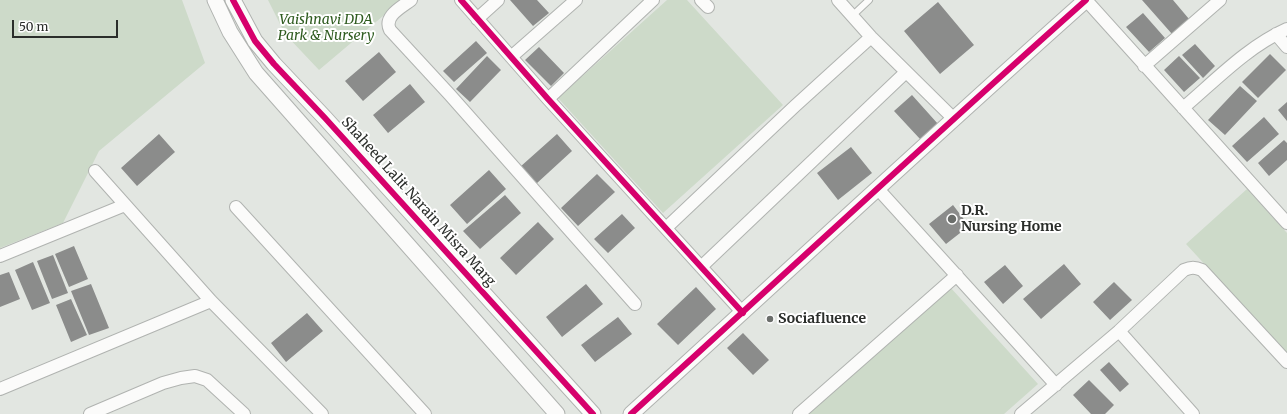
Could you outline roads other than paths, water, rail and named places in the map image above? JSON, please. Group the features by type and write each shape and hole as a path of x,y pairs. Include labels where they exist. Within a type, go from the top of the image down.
{"street":[{"path":"215,0 230,32 256,73 557,414"},
{"name":"Shaheed Lalit Narain Misra Marg","path":"233,0 255,41 274,64 325,118 593,414"},
{"path":"411,0 388,20 387,25 390,30 456,101 635,304"},
{"path":"461,0 548,99 743,313"},
{"path":"477,19 498,0"},
{"path":"511,57 576,0"},
{"path":"548,99 653,0"},
{"path":"838,0 871,37 953,118"},
{"path":"632,414 878,189 953,118 1086,0 1287,223"},
{"path":"1144,66 1220,0"},
{"path":"1183,108 1255,47 1282,31 1287,47"},
{"path":"666,228 795,106 871,37"},
{"path":"701,267 906,72"},
{"path":"95,171 211,301 322,414"},
{"path":"878,189 1056,385"},
{"path":"0,256 125,205"},
{"path":"236,207 424,414"},
{"path":"1021,414 1119,331 1184,270 1196,267 1202,270 1287,362"},
{"path":"799,414 957,275"},
{"path":"0,388 211,301"},
{"path":"1119,331 1193,414"},
{"path":"90,414 164,383 195,376 206,380 244,414"}],"lane":[{"path":"852,16 870,0"}],"place":[{"name":"D.R. Nursing Home","path":"952,219"},
{"name":"Sociafluence","path":"770,319"}],"park label":[{"name":"Vaishnavi DDA Park & Nursery","path":"326,28"}]}
